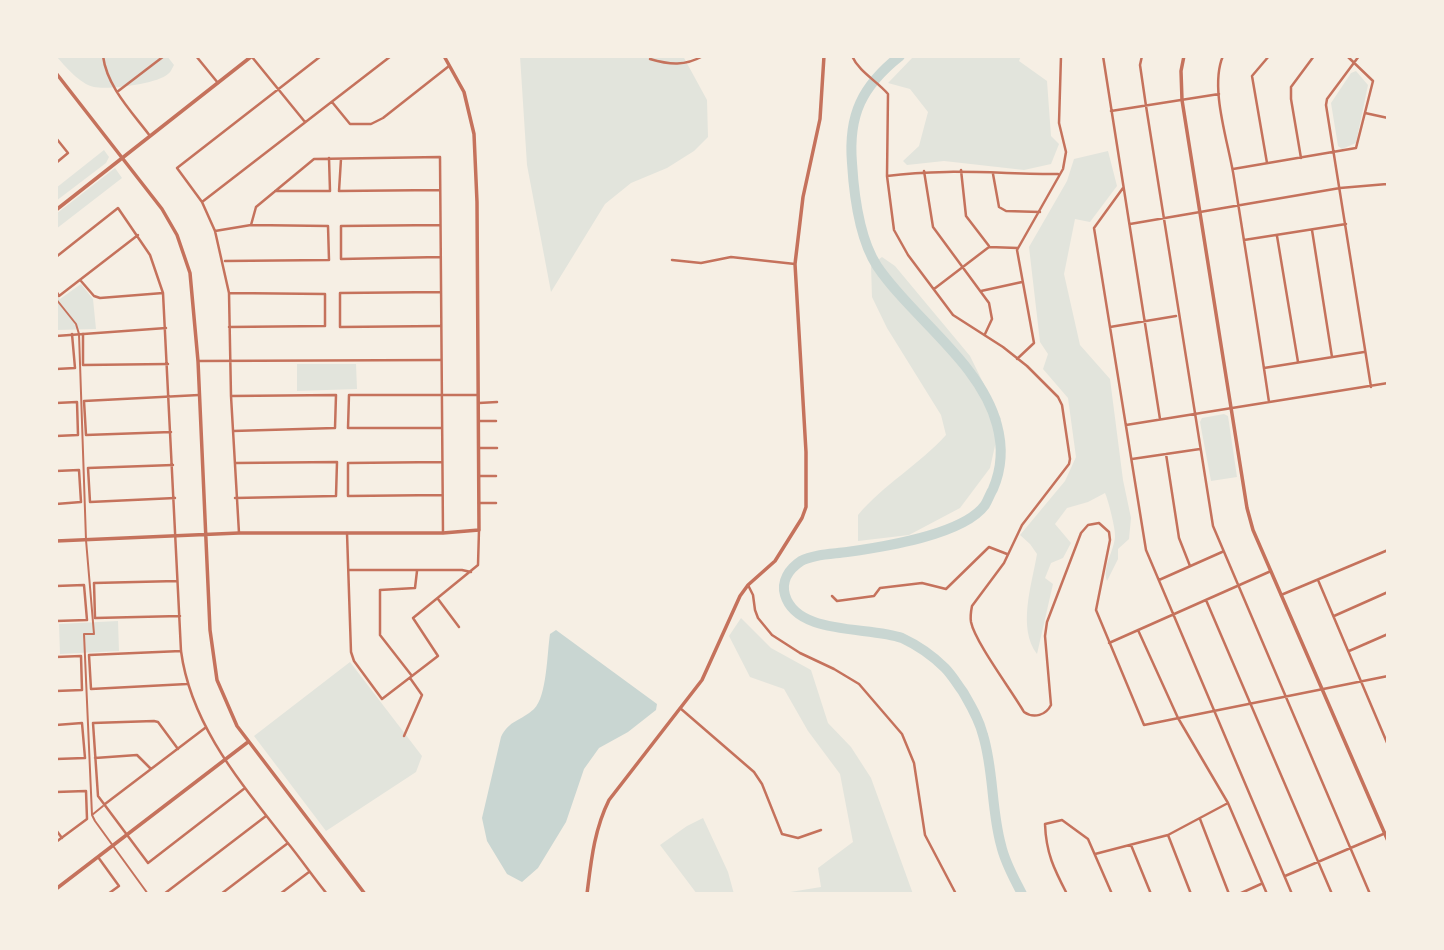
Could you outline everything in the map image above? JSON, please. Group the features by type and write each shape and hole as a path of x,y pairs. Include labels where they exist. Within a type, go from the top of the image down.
{"street":[{"path":"103,56 107,75 150,136"},
{"path":"117,92 164,56"},
{"path":"195,56 218,83"},
{"path":"56,209 252,56 305,122"},
{"path":"239,533 231,396 229,293 215,231 202,202 177,168 321,56"},
{"path":"202,202 391,56"},
{"path":"347,533 352,658 382,699 438,656 413,618 478,565 477,202 474,134 464,92 444,56"},
{"path":"650,59 679,65 704,56"},
{"path":"587,894 595,838 605,807 621,782 702,680 734,609 748,585 775,561 806,507 806,452 795,264 803,197 820,119 824,56"},
{"path":"852,56 858,66 888,94 887,176 894,230 908,256 953,315 985,334 1017,359 1058,397 1062,405 1070,459 1066,470 1022,525 999,572 972,606 971,621 977,638 1024,712 1035,716 1044,713 1051,705 1045,636 1047,622 1082,533 1092,523 1105,526 1110,540 1096,610 1144,725 1388,676"},
{"path":"1017,359 1034,343 1018,248 1063,169 1066,152 1059,123 1061,56"},
{"path":"1103,56 1160,419"},
{"path":"1142,56 1140,65 1146,106 1213,526 1370,894"},
{"path":"1184,56 1181,71 1182,100 1202,212 1240,476 1247,508 1253,530 1388,841"},
{"path":"1223,56 1218,78 1219,94 1269,402"},
{"path":"1267,163 1252,76 1269,56"},
{"path":"1301,158 1291,87 1314,56"},
{"path":"1233,169 1356,148 1373,81 1347,56"},
{"path":"1359,56 1327,99 1326,105 1371,387"},
{"path":"332,102 350,124 377,122 450,65"},
{"path":"56,73 172,224 183,249 192,283 210,630 217,680 230,713 248,742 365,894"},
{"path":"1111,111 1219,94"},
{"path":"1365,113 1388,118"},
{"path":"56,138 68,153 56,163"},
{"path":"251,225 253,210 314,159 440,157 443,533"},
{"path":"274,191 330,191 329,158"},
{"path":"341,159 339,191 440,190"},
{"path":"887,176 961,170 993,174 1060,174"},
{"path":"961,170 966,216 989,247"},
{"path":"924,171 933,227 989,303 992,319 985,334"},
{"path":"993,174 999,207 1006,211 1040,212"},
{"path":"1388,176 1388,256"},
{"path":"1130,224 1340,188 1387,184"},
{"path":"1123,188 1094,228 1146,550 1292,894"},
{"path":"56,257 118,208 150,255 163,293 181,650 187,684 205,728 225,759 327,894"},
{"path":"1244,240 1346,224"},
{"path":"215,231 251,225 328,226 329,260 223,261"},
{"path":"440,225 341,226 341,258 441,257"},
{"path":"1312,230 1332,357"},
{"path":"56,291 59,296 81,281 138,235"},
{"path":"1277,236 1298,362"},
{"path":"934,289 989,247 1018,248"},
{"path":"672,260 701,263 730,257 795,264"},
{"path":"81,281 94,296 100,298 163,293"},
{"path":"981,291 1023,282"},
{"path":"441,292 340,293 340,327 441,326"},
{"path":"229,293 325,294 325,326 229,327"},
{"path":"56,299 81,334 83,365 168,364"},
{"path":"1110,327 1178,316"},
{"path":"56,336 166,328"},
{"path":"56,369 75,368 72,334"},
{"path":"81,334 86,540 94,634 84,634 92,814 148,894"},
{"path":"1264,368 1366,352"},
{"path":"198,361 441,360"},
{"path":"1126,425 1388,383"},
{"path":"171,432 86,435 84,401 199,395"},
{"path":"231,396 336,395 335,428 233,430"},
{"path":"442,428 348,428 349,395 477,395"},
{"path":"56,403 76,402 78,435 56,436"},
{"path":"478,403 497,402"},
{"path":"478,421 496,421"},
{"path":"479,448 497,448"},
{"path":"1132,459 1200,449"},
{"path":"1166,454 1179,538 1189,566"},
{"path":"442,462 348,463 348,496 442,495"},
{"path":"234,463 337,463 336,496 236,498"},
{"path":"173,465 88,468 90,502 175,498"},
{"path":"56,471 79,470 81,502 56,504"},
{"path":"479,476 496,476"},
{"path":"479,503 496,503"},
{"path":"56,541 239,533 443,533 479,530"},
{"path":"832,596 837,601 874,596 880,588 922,583 946,589 989,547 1007,554"},
{"path":"1282,595 1388,550"},
{"path":"1159,580 1222,552"},
{"path":"349,570 471,572"},
{"path":"404,736 422,695 380,635 380,590 415,588 417,571"},
{"path":"1108,643 1271,571"},
{"path":"1318,580 1388,745"},
{"path":"178,581 94,583 95,618 180,617"},
{"path":"56,586 84,585 87,620 56,621"},
{"path":"748,585 758,618 772,635 859,684 902,734 914,763 925,835 956,894"},
{"path":"1334,616 1388,592"},
{"path":"437,598 458,627"},
{"path":"1206,600 1332,894"},
{"path":"1138,630 1178,718 1228,803 1267,894"},
{"path":"1349,651 1388,634"},
{"path":"181,650 89,655 91,689 187,684"},
{"path":"56,657 81,656 82,690 56,691"},
{"path":"680,708 754,772 762,784 782,834 798,838 821,830"},
{"path":"178,749 158,722 93,723 98,796 148,863 245,788"},
{"path":"56,725 82,723 85,758 56,759"},
{"path":"92,814 205,728"},
{"path":"56,889 248,742"},
{"path":"95,758 136,755 151,769"},
{"path":"56,792 86,791 87,818 56,842"},
{"path":"1095,854 1168,835 1228,803"},
{"path":"164,894 266,816"},
{"path":"1200,819 1228,894"},
{"path":"1067,894 1051,864 1045,824 1062,820 1088,839 1112,894"},
{"path":"56,830 62,838"},
{"path":"1284,877 1386,833"},
{"path":"1168,835 1191,894"},
{"path":"221,894 288,843"},
{"path":"1131,845 1151,894"},
{"path":"98,857 119,886 108,894"},
{"path":"280,894 309,872"},
{"path":"1239,894 1262,883"}],"shaded area":[{"path":"56,56 167,56 174,65 168,74 154,81 101,88 83,82"},
{"path":"520,56 683,56 707,100 708,137 694,151 667,168 631,183 605,204 551,292 527,165"},
{"path":"914,56 1021,56 1019,61 1047,81 1051,136 1059,144 1051,164 1024,170 944,161 907,165 903,161 919,146 928,112 910,89 888,83"},
{"path":"1356,71 1368,85 1356,143 1342,149 1338,146 1331,103 1351,73"},
{"path":"104,150 109,157 106,163 56,201 56,188"},
{"path":"1108,151 1117,186 1090,222 1075,219 1064,274 1080,345 1110,379 1123,480 1131,518 1129,539 1118,549 1118,559 1107,581 1106,570 1115,533 1105,493 1088,502 1067,508 1055,524 1071,543 1063,558 1051,563 1045,578 1053,584 1037,654 1031,643 1027,619 1037,554 1020,535 1065,481 1076,457 1068,398 1043,369 1048,354 1040,342 1029,247 1067,181 1074,159"},
{"path":"115,168 122,178 56,229 56,214"},
{"path":"882,257 895,266 970,356 1001,419 990,468 960,508 909,535 858,541 858,515 946,435 941,415 887,328 872,297 871,265"},
{"path":"81,284 93,299 96,329 56,330 56,295 60,299"},
{"path":"297,364 356,364 357,389 297,391"},
{"path":"1224,414 1228,416 1237,477 1211,481 1200,422 1202,418"},
{"path":"741,618 771,648 811,670 828,723 851,747 871,778 913,894 778,894 821,887 818,868 853,842 840,774 808,731 784,689 750,677 729,636"},
{"path":"118,621 119,651 60,654 59,624"},
{"path":"556,630 657,704 656,710 628,732 599,748 584,769 566,822 538,868 522,882 507,874 487,841 482,818 501,737 508,727 534,709 538,703 544,685 550,634"},
{"path":"350,662 422,756 416,772 326,831 254,736"},
{"path":"703,818 728,872 734,894 697,894 660,845"}],"waterway":[{"path":"900,56 867,90 855,116 851,146 859,216 866,243 877,266 961,361 989,402 1000,441 998,473 985,505 959,524 901,543 806,559 790,572 785,580 784,590 792,608 804,617 836,627 902,638 930,655 950,674 969,702 981,729 987,749 1001,845 1022,894"}]}
